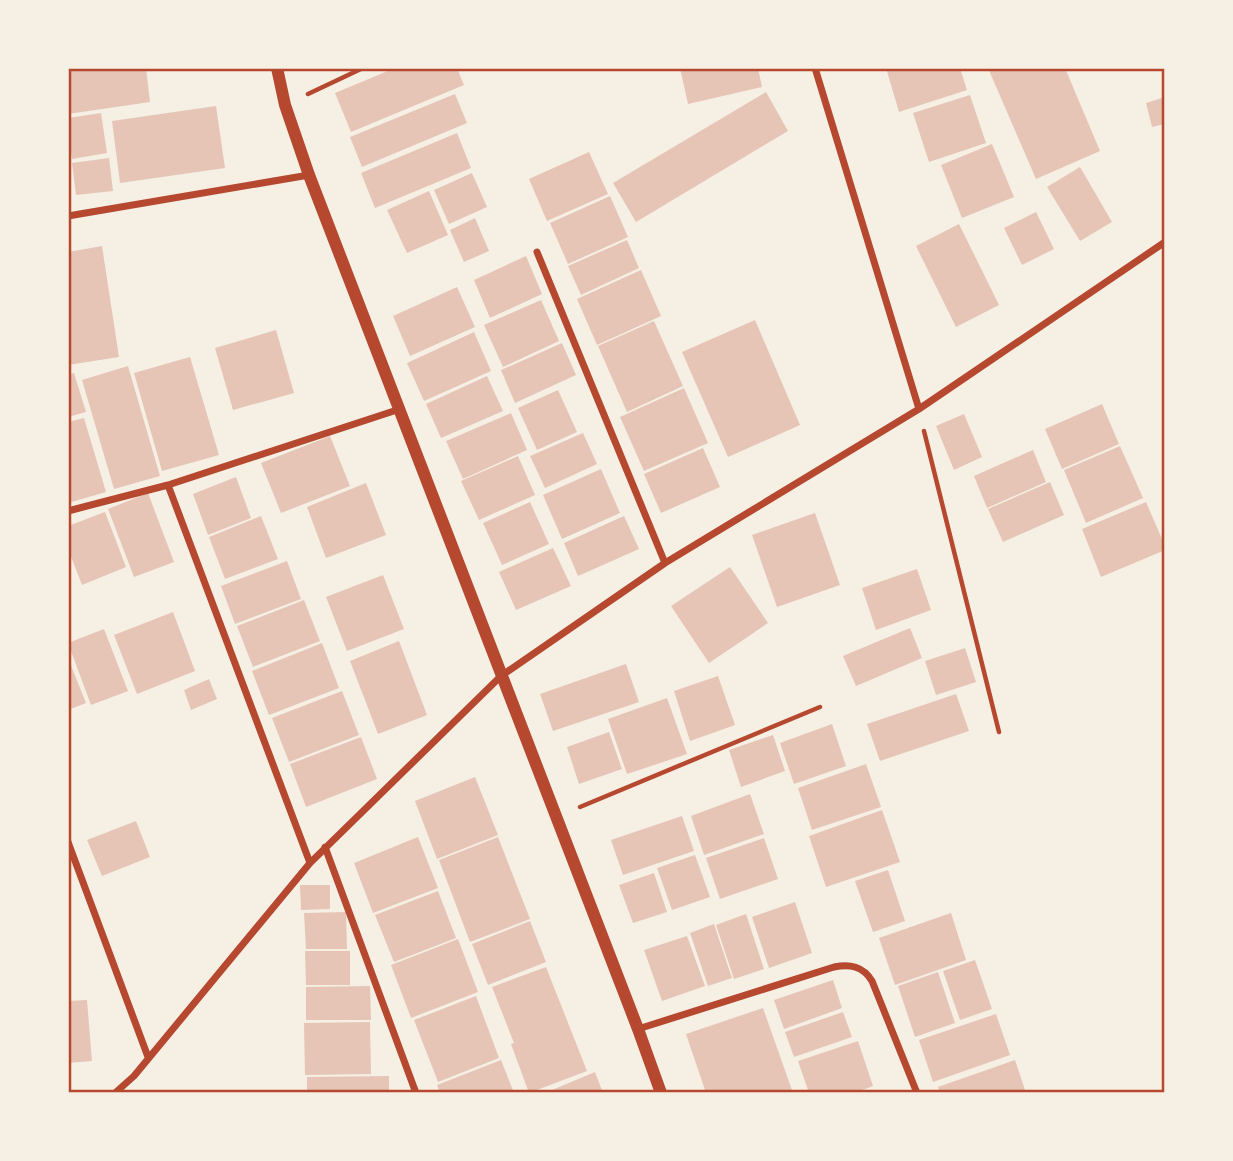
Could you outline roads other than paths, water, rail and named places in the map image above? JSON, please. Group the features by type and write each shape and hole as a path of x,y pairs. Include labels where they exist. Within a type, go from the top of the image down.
{"street":[{"path":"277,68 285,105 309,175 661,1093"},
{"path":"815,68 919,409"},
{"path":"68,216 309,175"},
{"path":"115,1093 134,1076 310,863 501,676 665,563 919,409 1165,242"},
{"path":"537,252 665,563"},
{"path":"68,510 168,485 400,409"},
{"path":"168,485 310,863"},
{"path":"68,842 148,1057"},
{"path":"325,847 416,1093"},
{"path":"638,1028 834,967 850,965 868,974 872,981 917,1093"}]}
